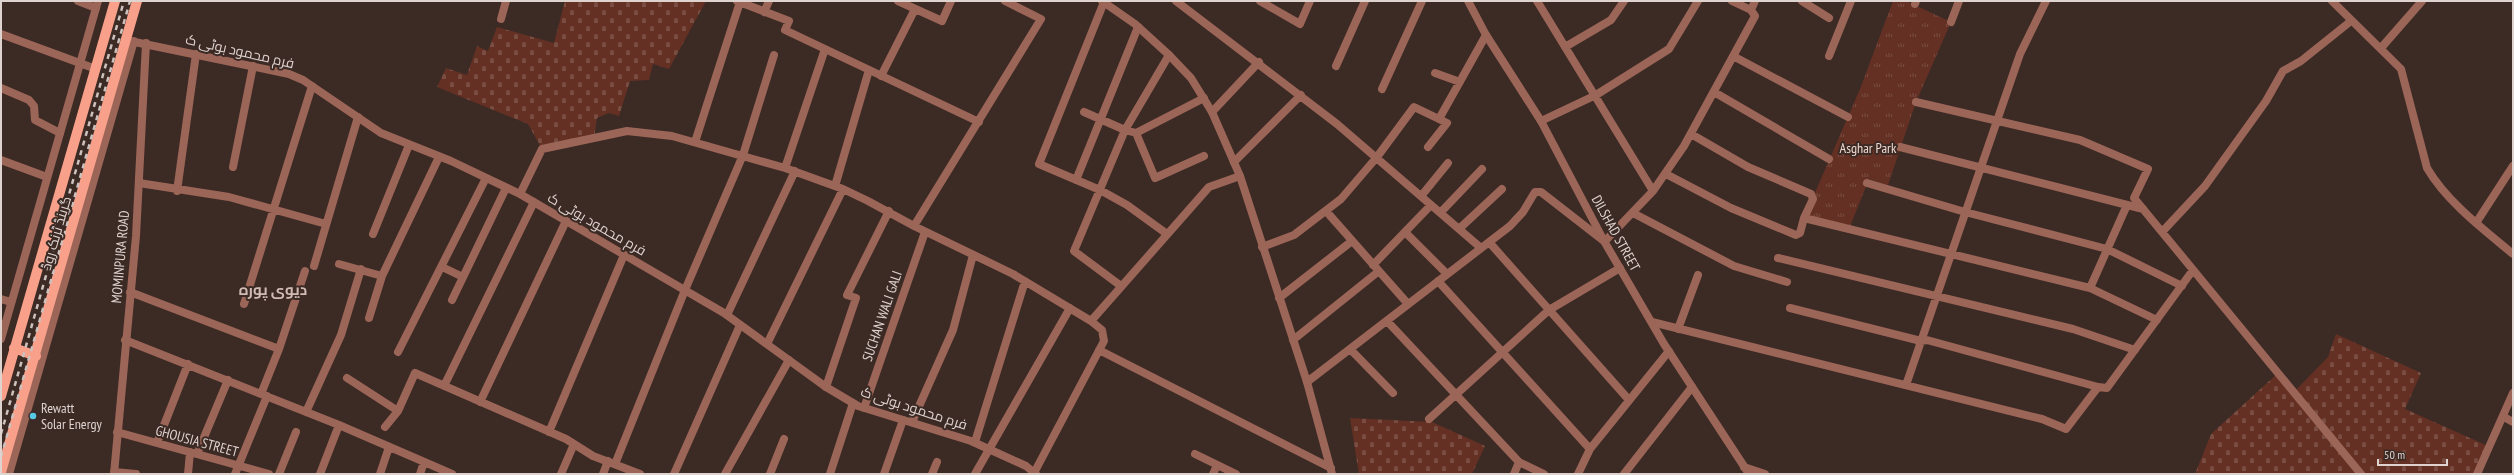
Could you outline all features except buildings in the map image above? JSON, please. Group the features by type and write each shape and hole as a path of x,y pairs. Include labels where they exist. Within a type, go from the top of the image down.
{"main road":[{"name":"گرینڈ ٹرنک روڈ","path":"1,396 115,1"},
{"name":"گرینڈ ٹرنک روڈ","path":"1,472 130,40 137,1"},
{"path":"14,348 36,356"}],"street":[{"path":"1,339 97,4 78,1"},
{"path":"501,19 506,1"},
{"path":"764,12 769,1"},
{"path":"898,1 942,21 951,1"},
{"path":"914,226 1041,19 1006,1"},
{"path":"1176,1 1259,62 1377,156 1481,248"},
{"path":"1260,1 1300,24 1310,1"},
{"path":"1336,66 1365,1"},
{"path":"1382,89 1422,1"},
{"name":"DILSHAD STREET","path":"1468,1 1486,35 1541,121 1604,240 1669,351 1747,471"},
{"path":"1537,1 1596,95 1653,191"},
{"path":"1565,47 1611,20 1624,1"},
{"path":"1541,121 1596,95 1669,49 1698,1"},
{"path":"1307,382 1510,226 1523,212 1535,192 1538,191 1604,240 1633,213 1666,174 1691,134 1755,16 1751,10 1732,1"},
{"path":"1751,10 1755,1"},
{"path":"1802,1 1829,18"},
{"path":"1829,56 1851,1"},
{"path":"1951,22 1959,1"},
{"path":"1906,385 2020,54 2046,1"},
{"path":"2332,1 2401,69 2427,168 2434,179 2476,223 2513,254"},
{"path":"2381,48 2422,1"},
{"path":"694,142 739,2 789,21 785,30 979,122"},
{"path":"1167,234 1127,205 1100,190 1039,164 1103,2 1138,27 1169,55 1191,78 1212,112 1240,176 1262,248 1307,382 1331,471"},
{"path":"881,76 915,9"},
{"path":"2162,232 2205,186 2266,101 2283,71 2301,61 2351,21"},
{"path":"1076,180 1138,27"},
{"path":"1,34 96,69"},
{"path":"1439,119 1486,35"},
{"path":"9,474 130,40"},
{"name":"فرم محمود بوٹی ک","path":"130,40 289,74 312,86 381,133 439,157 520,194 685,290 727,315 826,388 853,403 864,408 975,442 1035,473"},
{"name":"MOMINPURA ROAD","path":"114,473 139,183 146,43"},
{"path":"785,168 825,49"},
{"path":"177,191 196,54"},
{"path":"603,474 611,463 743,155 774,55"},
{"path":"1120,286 1074,251 1125,130 1169,55"},
{"path":"1733,56 1848,117"},
{"path":"1212,112 1259,62"},
{"path":"233,167 253,66"},
{"path":"835,186 869,70"},
{"path":"1435,73 1460,82"},
{"path":"244,304 312,86"},
{"path":"1,88 30,100 34,106 35,120 60,133"},
{"path":"1714,92 1828,159"},
{"path":"1234,162 1301,95"},
{"path":"1084,112 1125,130 1136,133 1204,98"},
{"path":"1916,102 2080,140 2148,169 2134,198 2361,474"},
{"path":"1262,248 1294,235 1341,199 1377,156 1414,106 1447,123 1428,147"},
{"path":"314,266 358,117"},
{"path":"520,194 542,149 627,131 672,136 795,171 843,189 889,211 925,232 1025,281 1091,321 1102,330 1104,341 1035,473"},
{"path":"1136,133 1155,178 1204,156"},
{"path":"1666,174 1731,208 1796,235 1800,233 1804,218 1813,199 1811,194 1748,167 1691,134"},
{"path":"373,234 409,145"},
{"path":"1900,147 2143,209"},
{"path":"369,318 382,276 439,157"},
{"path":"1,160 48,177"},
{"path":"1422,195 1448,163"},
{"path":"2476,223 2513,166"},
{"path":"1441,212 1482,169"},
{"path":"727,315 795,171"},
{"path":"1091,321 1120,286 1209,187 1240,176"},
{"path":"398,352 486,178"},
{"path":"139,183 177,191 229,197 326,224"},
{"path":"1867,183 1965,212 2107,248 2182,286"},
{"path":"452,300 506,188"},
{"path":"767,344 843,189"},
{"path":"1460,228 1502,189"},
{"path":"444,386 534,202"},
{"path":"1293,340 1376,268 1405,232 1431,205"},
{"path":"2090,288 2127,205"},
{"path":"826,388 856,298 847,295 889,211"},
{"path":"1326,211 1408,304"},
{"path":"1633,213 1734,266 1787,282"},
{"path":"1804,218 2090,288 2157,320"},
{"path":"480,402 566,221"},
{"name":"SUCHAN WALI GALI","path":"864,408 925,232"},
{"path":"1405,232 1447,274"},
{"path":"1279,298 1352,241"},
{"path":"1489,242 1629,400"},
{"path":"549,432 624,255"},
{"path":"884,474 908,421 953,330 973,255"},
{"path":"1778,258 2073,329 2135,350"},
{"path":"339,264 382,276"},
{"path":"442,266 463,277"},
{"path":"1429,419 1549,310 1620,268"},
{"path":"306,412 341,335 361,269"},
{"path":"1790,308 1921,341 1927,340 2098,387 2107,388 2193,270"},
{"path":"235,474 264,395 305,271"},
{"path":"1678,329 1698,275"},
{"path":"975,442 1025,281"},
{"path":"1438,281 1590,449"},
{"path":"130,292 279,350"},
{"path":"1,299 11,302"},
{"path":"975,474 983,456 990,449 1070,308"},
{"path":"1386,321 1519,462 1544,474"},
{"path":"1652,322 2042,419 2066,430 2098,387"},
{"path":"674,474 740,325"},
{"path":"125,340 339,425 452,474"},
{"path":"1350,349 1393,393"},
{"path":"1099,350 1331,471"},
{"path":"1578,474 1590,449 1669,351"},
{"path":"725,474 789,360"},
{"path":"157,443 188,364"},
{"path":"385,427 398,410 415,373 549,432 611,463 640,474"},
{"path":"347,378 398,410"},
{"path":"188,474 193,453 228,380"},
{"path":"1624,474 1692,387"},
{"path":"2477,474 2504,417 2513,394"},
{"path":"839,474 830,472 853,403"},
{"path":"2504,417 2513,422"},
{"path":"320,474 339,425"},
{"name":"GHOUSIA STREET","path":"117,432 269,474"},
{"path":"279,474 296,432"},
{"path":"770,474 784,438"},
{"path":"561,474 574,444"},
{"path":"380,474 389,447"},
{"path":"1195,454 1236,474"},
{"path":"420,474 424,462"},
{"path":"932,474 938,462"},
{"path":"1514,474 1519,462"},
{"path":"1212,474 1217,465"},
{"path":"1747,471 1765,474"},
{"path":"114,473 136,474"}],"green space":[{"path":"565,1 706,1 669,69 653,64 649,80 630,81 619,116 609,113 597,118 594,138 542,149 528,124 437,87 446,68 467,75 477,46 488,51 497,27 554,43"},
{"name":"Asghar Park","path":"1893,1 1906,1 1951,22 1916,102 1888,185 1869,179 1849,229 1804,218 1860,89"},
{"path":"2336,334 2421,373 2405,409 2488,446 2476,474 2195,474 2211,434 2278,373 2294,392 2328,357"},
{"path":"1350,418 1432,422 1485,446 1472,474 1359,474"}],"railway":[{"path":"1,434 124,1"},
{"path":"1,457 130,1"}],"place":[{"name":"Rewatt Solar Energy","path":"33,416"}],"district":[{"name":"دیوی پورہ","path":"273,289"}]}
